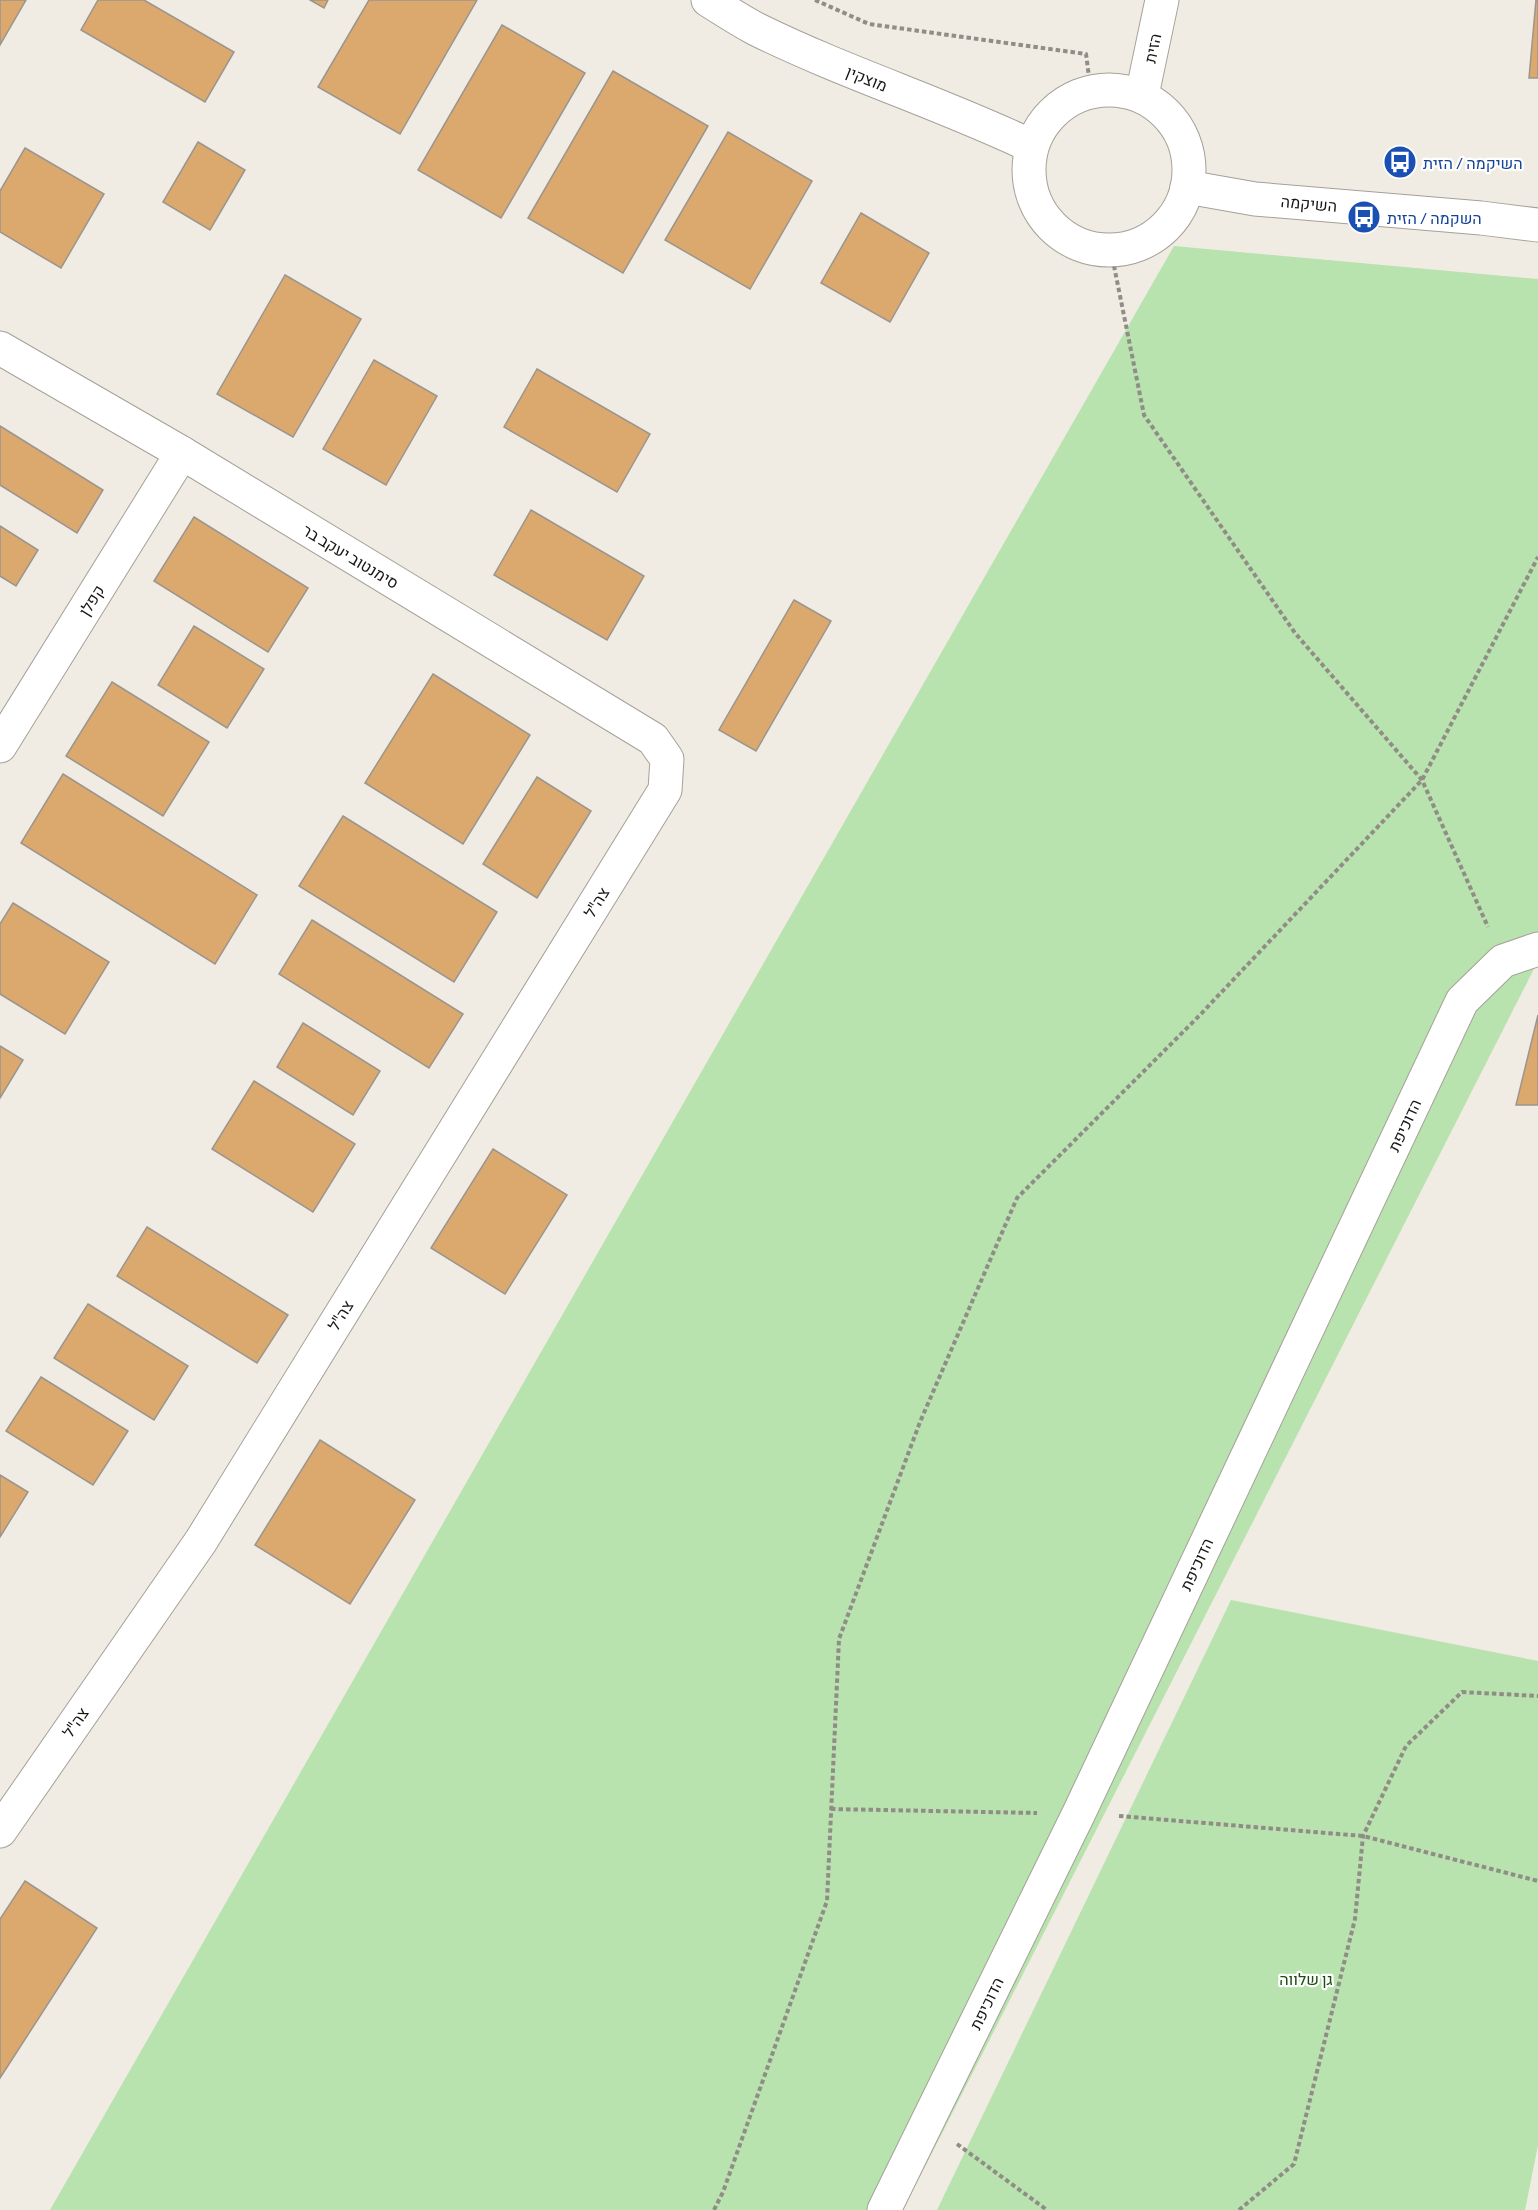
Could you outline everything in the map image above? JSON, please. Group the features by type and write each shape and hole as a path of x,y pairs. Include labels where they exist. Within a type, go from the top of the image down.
{"street":[{"name":"מוצקין","path":"708,0 753,27 848,71 965,117 1031,146"},
{"name":"הזית","path":"1142,95 1162,0"},
{"path":"1104,88 1142,95 1171,117 1186,144 1190,178 1181,207 1154,237 1138,246 1111,251 1082,246 1065,238 1048,224 1033,200 1028,168 1031,146 1044,121 1073,97 1091,92 1104,88"},
{"name":"השיקמה","path":"1188,187 1255,199 1538,225"},
{"name":"סימנטוב יעקב בר","path":"0,348 182,453 653,739 667,759 665,790"},
{"name":"קפלן","path":"0,746 182,453"},
{"name":"צה\"ל","path":"0,1830 201,1540 665,790"},
{"name":"הדוכיפת","path":"884,2210 1079,1813 1462,1001 1503,961 1538,949"}],"path":[{"path":"815,0 869,24 1086,54 1091,92"},
{"path":"1111,251 1144,415 1295,633 1422,780 1503,961"},
{"path":"714,2210 723,2192 827,1901 839,1639 920,1422 1017,1198 1199,1016 1422,780 1538,557"},
{"path":"1239,2210 1294,2164 1355,1919 1363,1836 1406,1746 1462,1692 1538,1696"},
{"path":"831,1809 1079,1813 1363,1836 1538,1881"},
{"path":"928,2122 1047,2210"}],"green space":[{"path":"1174,246 1538,279 1538,961 903,2210 50,2210"},
{"name":"גן שלווה","path":"1231,1600 1538,1661 1538,2145 1525,2210 937,2210"}],"building":[{"path":"0,0 26,0 0,45"},
{"path":"98,0 144,0 234,52 205,102 81,30"},
{"path":"310,0 328,0 324,8"},
{"path":"369,0 477,0 400,134 318,87"},
{"path":"1536,0 1538,0 1538,78 1529,78"},
{"path":"502,25 585,73 501,218 418,170"},
{"path":"613,71 708,126 623,273 528,218"},
{"path":"728,132 812,181 750,289 665,240"},
{"path":"198,142 245,170 210,230 163,202"},
{"path":"25,148 104,194 61,268 0,232 0,191"},
{"path":"861,213 929,253 890,322 821,283"},
{"path":"285,275 361,319 293,437 217,394"},
{"path":"374,360 437,396 386,485 323,449"},
{"path":"537,369 650,434 617,492 504,427"},
{"path":"0,426 103,490 77,533 0,485"},
{"path":"531,510 644,576 607,640 494,575"},
{"path":"194,517 308,588 268,652 154,581"},
{"path":"0,526 38,550 16,586 0,576"},
{"path":"794,600 831,621 756,751 719,730"},
{"path":"194,626 264,669 227,728 158,685"},
{"path":"433,674 530,735 463,844 365,783"},
{"path":"112,682 209,742 163,816 66,756"},
{"path":"63,774 257,895 215,964 21,843"},
{"path":"537,777 591,811 537,898 483,864"},
{"path":"343,816 497,912 454,982 299,886"},
{"path":"13,903 109,962 65,1034 0,994 0,924"},
{"path":"312,920 463,1014 429,1068 279,974"},
{"path":"1538,1015 1538,1105 1516,1105"},
{"path":"303,1023 380,1071 353,1115 277,1067"},
{"path":"0,1046 23,1060 0,1098"},
{"path":"254,1081 355,1144 313,1212 212,1149"},
{"path":"493,1149 567,1195 505,1294 431,1248"},
{"path":"147,1227 288,1315 257,1363 117,1276"},
{"path":"88,1304 188,1366 154,1420 54,1358"},
{"path":"41,1377 128,1431 93,1485 6,1431"},
{"path":"320,1440 415,1500 350,1604 255,1545"},
{"path":"0,1475 28,1492 0,1537"},
{"path":"25,1881 97,1928 0,2078 0,1919"}],"place":[{"name":"השיקמה / הזית","path":"1400,162"},
{"name":"השקמה / הזית","path":"1364,217"}]}
